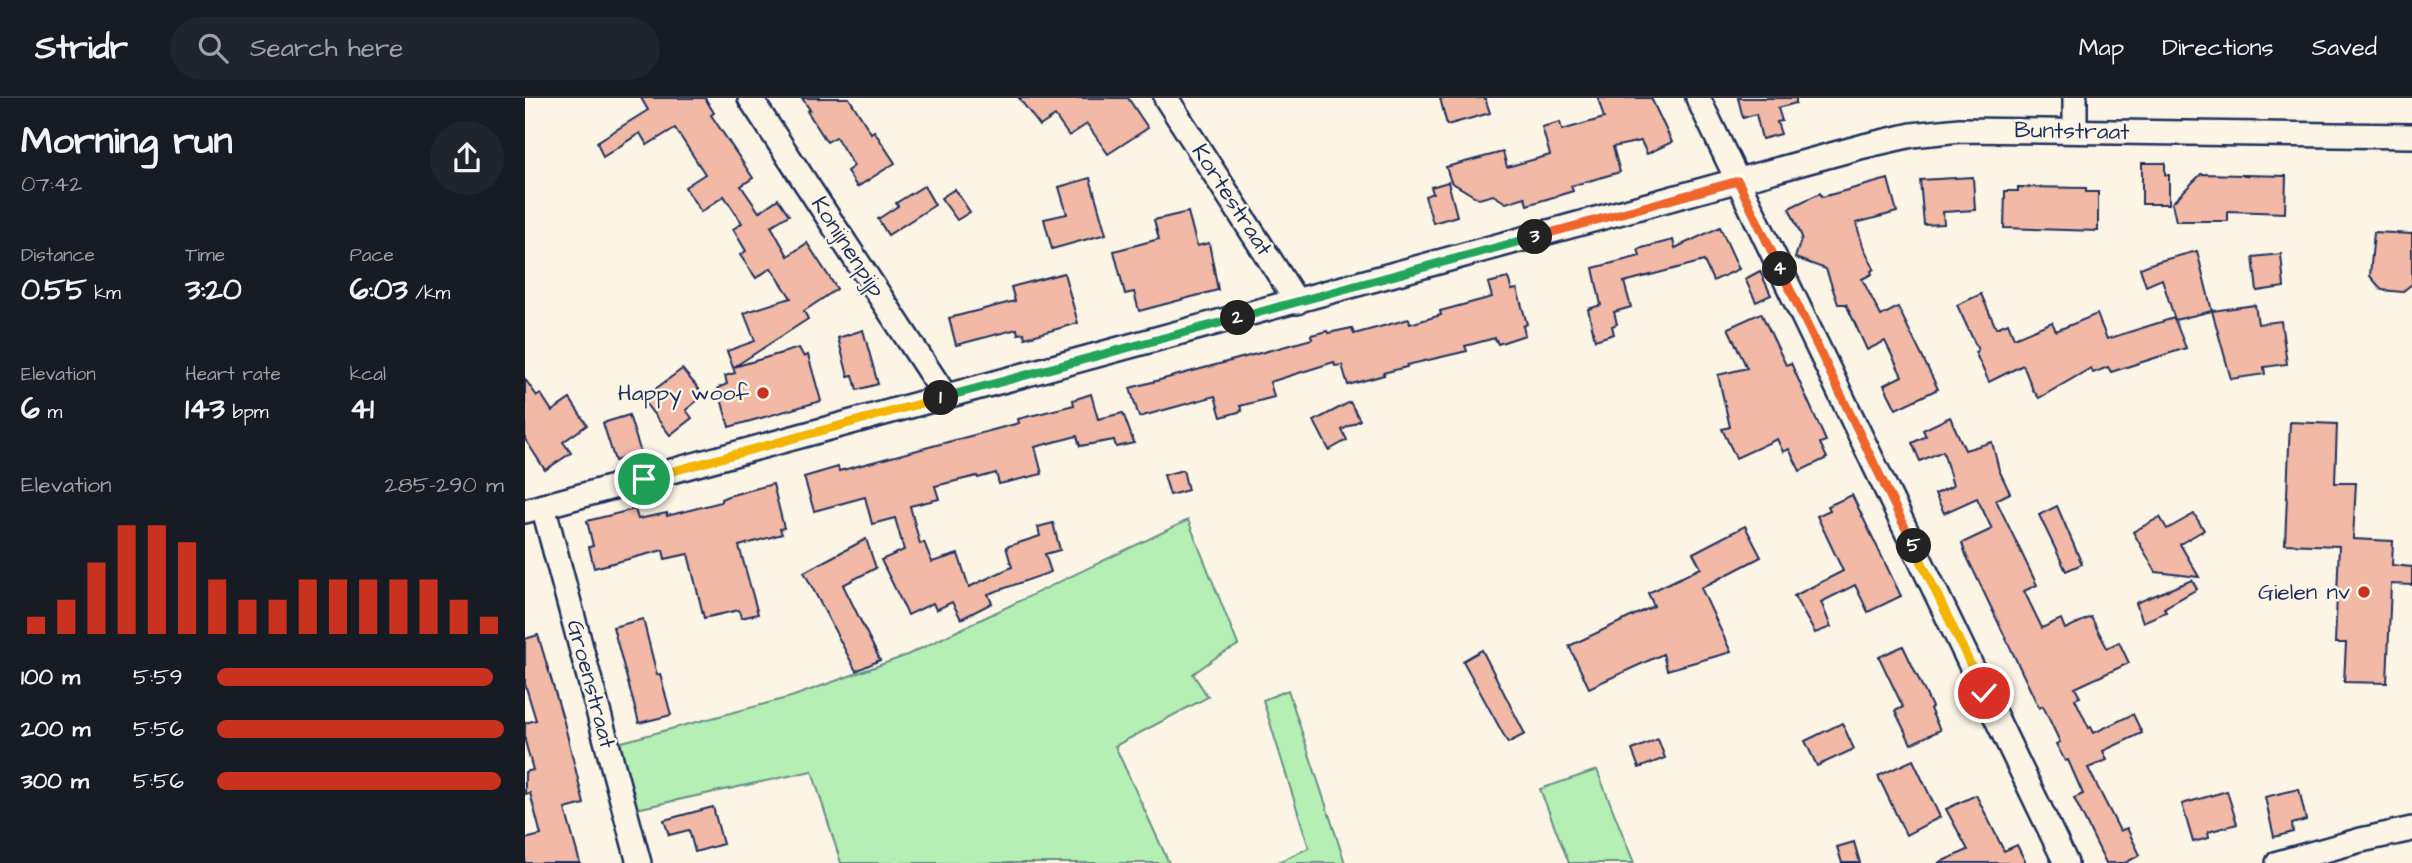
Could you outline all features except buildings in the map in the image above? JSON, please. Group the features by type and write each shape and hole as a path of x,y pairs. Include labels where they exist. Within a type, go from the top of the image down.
{"street":[{"name":"Konijnenpijp","path":"750,98 946,397"},
{"name":"Kortestraat","path":"1166,98 1297,302"},
{"path":"1698,98 2066,863"},
{"path":"2075,98 2075,130"},
{"name":"Buntstraat","path":"534,509 1912,135 1960,130 2075,130 2412,136"},
{"name":"Groenstraat","path":"534,509 639,863"},
{"path":"2278,863 2412,829"}],"green space":[{"path":"1188,520 1238,645 1193,674 1208,697 1115,746 1169,863 841,863 812,771 636,809 618,743 791,697 905,656"},
{"path":"1288,690 1345,863 1276,863 1309,848 1263,700"},
{"path":"1597,770 1634,863 1569,863 1540,789"}],"place":[{"name":"Happy woof","path":"763,393"},
{"name":"Gielen nv","path":"2364,592"}],"route":[{"path":"644,479 1738,181 1984,693"}]}
